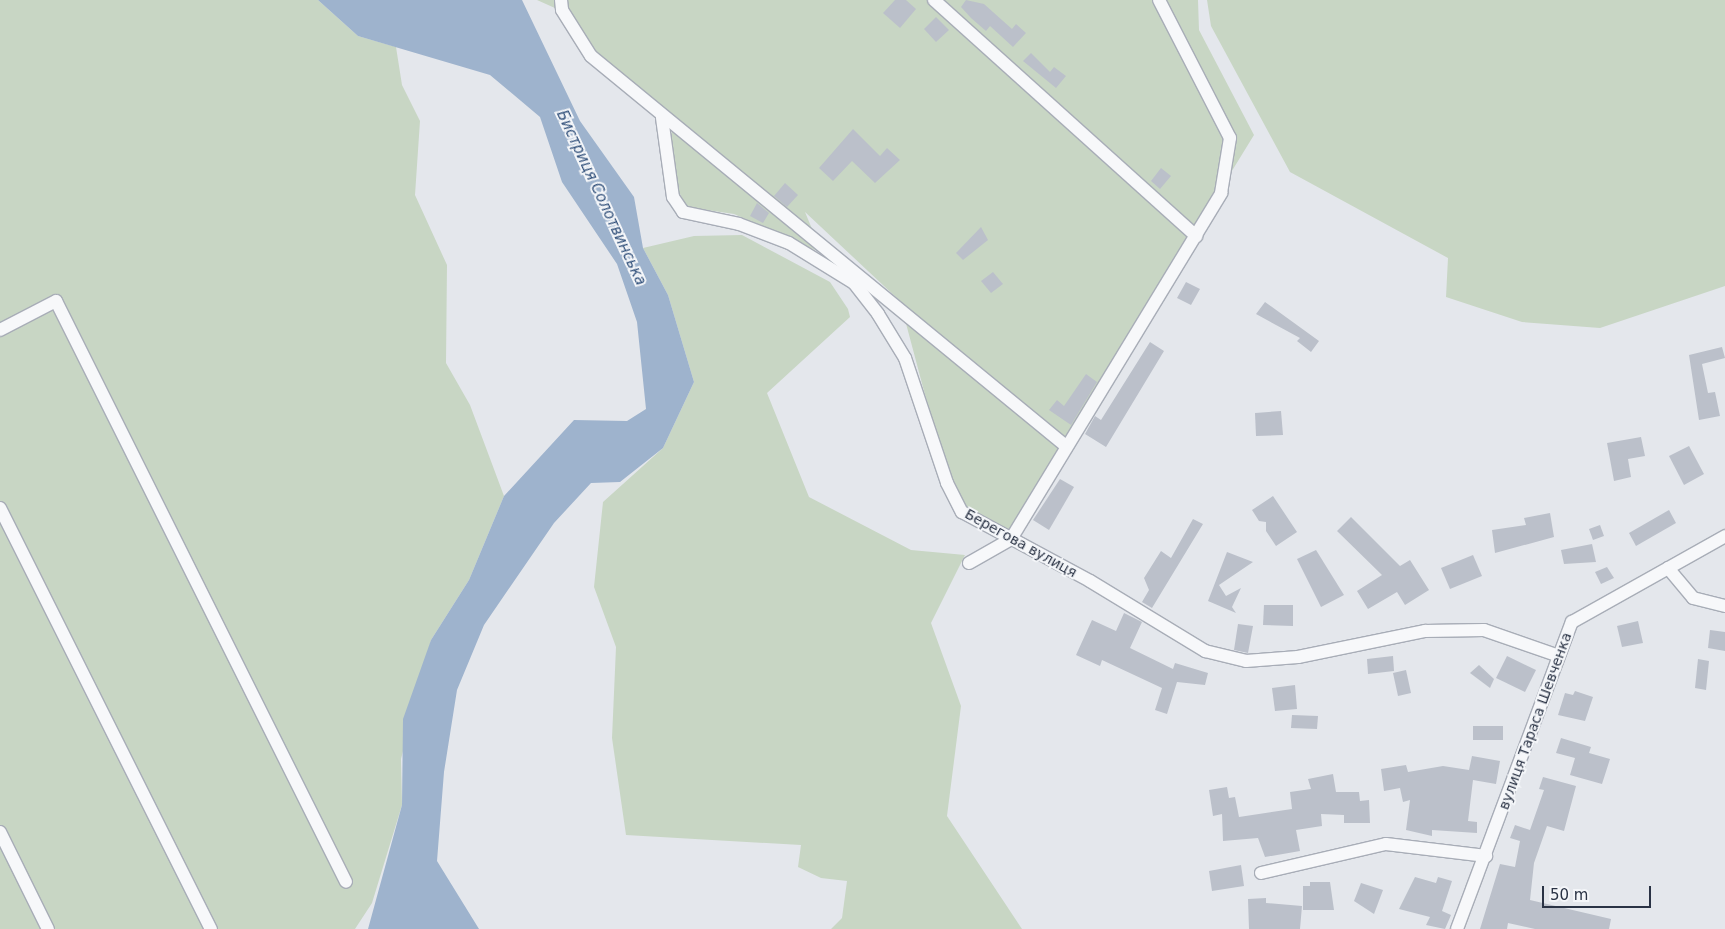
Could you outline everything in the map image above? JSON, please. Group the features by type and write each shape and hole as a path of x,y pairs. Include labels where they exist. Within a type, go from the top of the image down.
{"street":[{"path":"561,0 562,10 591,56 662,118 802,227 1066,446"},
{"path":"934,0 1196,236"},
{"path":"969,563 1011,539 1221,194 1230,138 1159,0"},
{"name":"Берегова вулиця","path":"662,118 678,206 683,212 739,224 789,243 854,283 905,358 947,483 962,512 1205,651 1246,662 1298,657 1425,631 1484,630 1559,656"},
{"path":"0,330 56,301 346,882"},
{"path":"0,508 211,929"},
{"name":"вулиця Тараса Шевченка","path":"1457,929 1486,856 1572,622 1725,536"},
{"path":"1668,568 1693,598 1725,606"},
{"path":"0,832 48,929"},
{"path":"1261,872 1386,844 1486,856"}],"green space":[{"path":"0,0 318,0 358,36 396,47 402,85 420,121 415,195 447,265 446,363 470,405 504,496 469,580 431,640 401,759 402,805 372,903 355,929 0,929"},
{"path":"537,0 1198,0 1199,30 1254,135 1008,535 963,510 944,466 900,301 805,212 822,253 734,214 687,207 673,181 670,137 675,123 600,62 566,13"},
{"path":"1207,0 1725,0 1725,286 1600,328 1522,322 1446,297 1448,258 1290,172 1211,26"},
{"path":"742,235 830,282 848,309 850,317 767,393 809,497 911,550 965,555 931,623 961,706 947,816 1022,929 831,929 842,918 847,881 821,878 798,867 801,845 626,835 612,738 616,647 594,587 603,502 663,448 694,382 668,295 643,248 694,236"}],"water":[{"name":"Бистриця Солотвинська","path":"318,0 522,0 580,121 634,197 643,248 668,295 694,382 663,448 620,482 591,483 554,523 484,625 457,690 444,772 437,861 479,929 368,929 402,805 403,719 431,640 469,580 504,496 574,420 627,421 646,409 637,322 617,264 562,182 540,117 490,75 358,36"}],"building":[{"path":"895,0 906,0 916,9 900,28 883,13"},
{"path":"966,0 984,4 1012,29 1016,24 1026,33 1013,47 990,26 986,31 971,18 961,7"},
{"path":"936,17 949,30 936,42 924,29"},
{"path":"1031,53 1050,72 1054,67 1066,76 1056,88 1023,61"},
{"path":"853,129 880,156 887,148 900,160 875,183 852,161 833,181 819,168"},
{"path":"1161,168 1171,176 1160,189 1151,181"},
{"path":"785,183 798,195 787,207 774,196"},
{"path":"757,203 769,213 763,223 750,216"},
{"path":"981,227 988,240 963,260 956,253"},
{"path":"993,272 1003,284 991,293 981,281"},
{"path":"1186,282 1200,289 1191,305 1177,298"},
{"path":"1265,302 1319,341 1311,352 1297,341 1300,338 1256,314"},
{"path":"1150,342 1164,351 1106,447 1085,434 1095,416 1101,420"},
{"path":"1722,347 1725,358 1702,364 1708,393 1715,392 1720,416 1699,420 1689,355"},
{"path":"1086,374 1097,382 1071,425 1049,410 1057,400 1064,406"},
{"path":"1281,411 1283,435 1256,436 1255,413"},
{"path":"1641,437 1645,456 1628,459 1631,477 1614,481 1607,443"},
{"path":"1689,446 1704,474 1684,485 1669,456"},
{"path":"1060,479 1074,487 1049,530 1033,520"},
{"path":"1273,496 1297,532 1276,546 1266,531 1266,522 1259,521 1252,510"},
{"path":"1669,510 1676,523 1636,546 1629,533"},
{"path":"1550,513 1554,537 1495,553 1492,530 1526,525 1524,518"},
{"path":"1351,517 1400,566 1410,560 1429,590 1405,605 1397,592 1368,609 1357,591 1382,575 1337,531"},
{"path":"1193,519 1203,524 1152,608 1142,602 1149,590 1144,578 1161,551 1171,558"},
{"path":"1600,525 1604,536 1593,540 1589,529"},
{"path":"1592,544 1596,562 1564,564 1561,550"},
{"path":"1316,550 1344,595 1321,607 1297,559"},
{"path":"1227,552 1253,562 1219,585 1226,596 1241,588 1232,607 1236,613 1208,601"},
{"path":"1473,555 1482,576 1450,589 1441,568"},
{"path":"1607,567 1614,578 1601,584 1595,572"},
{"path":"1264,605 1293,605 1293,626 1263,625"},
{"path":"1124,613 1142,622 1130,648 1173,669 1175,663 1208,673 1205,685 1177,682 1167,714 1155,710 1162,688 1102,660 1100,666 1076,655 1092,620 1116,631"},
{"path":"1638,621 1643,643 1622,647 1617,626"},
{"path":"1238,624 1253,626 1248,653 1234,650"},
{"path":"1710,630 1725,632 1725,651 1708,648"},
{"path":"1393,656 1394,671 1368,674 1367,659"},
{"path":"1507,656 1536,670 1525,692 1496,678"},
{"path":"1698,659 1709,661 1706,690 1695,688"},
{"path":"1479,665 1494,679 1490,688 1470,673"},
{"path":"1406,670 1411,693 1398,696 1393,673"},
{"path":"1295,685 1297,709 1275,711 1272,688"},
{"path":"1575,691 1593,697 1585,721 1558,715 1565,693 1573,695"},
{"path":"1292,715 1318,716 1317,729 1291,728"},
{"path":"1473,726 1503,726 1503,740 1473,740"},
{"path":"1561,738 1591,747 1589,753 1610,759 1602,784 1570,775 1575,758 1556,753"},
{"path":"1472,756 1500,761 1496,784 1473,780 1468,821 1477,822 1477,833 1432,830 1432,836 1406,830 1410,800 1403,802 1400,788 1384,791 1381,769 1406,765 1408,772 1443,766 1469,770"},
{"path":"1333,774 1336,792 1359,792 1360,801 1369,800 1370,823 1344,823 1344,815 1321,814 1322,826 1296,830 1300,851 1265,857 1258,838 1223,841 1222,814 1213,816 1209,790 1227,787 1229,798 1235,797 1239,817 1292,809 1290,792 1311,789 1308,779"},
{"path":"1543,777 1576,786 1564,831 1547,826 1534,863 1530,900 1611,919 1609,929 1535,929 1508,923 1507,929 1480,929 1500,864 1515,867 1520,841 1510,838 1515,825 1530,830 1544,790 1539,789"},
{"path":"1241,865 1244,886 1212,891 1209,871"},
{"path":"1415,877 1436,883 1438,877 1452,881 1442,911 1451,915 1445,929 1426,925 1430,917 1399,909"},
{"path":"1310,882 1330,882 1334,910 1303,910 1303,886 1310,886"},
{"path":"1361,883 1383,890 1374,914 1354,901"},
{"path":"1266,898 1266,903 1302,906 1300,929 1249,929 1248,899"}]}
